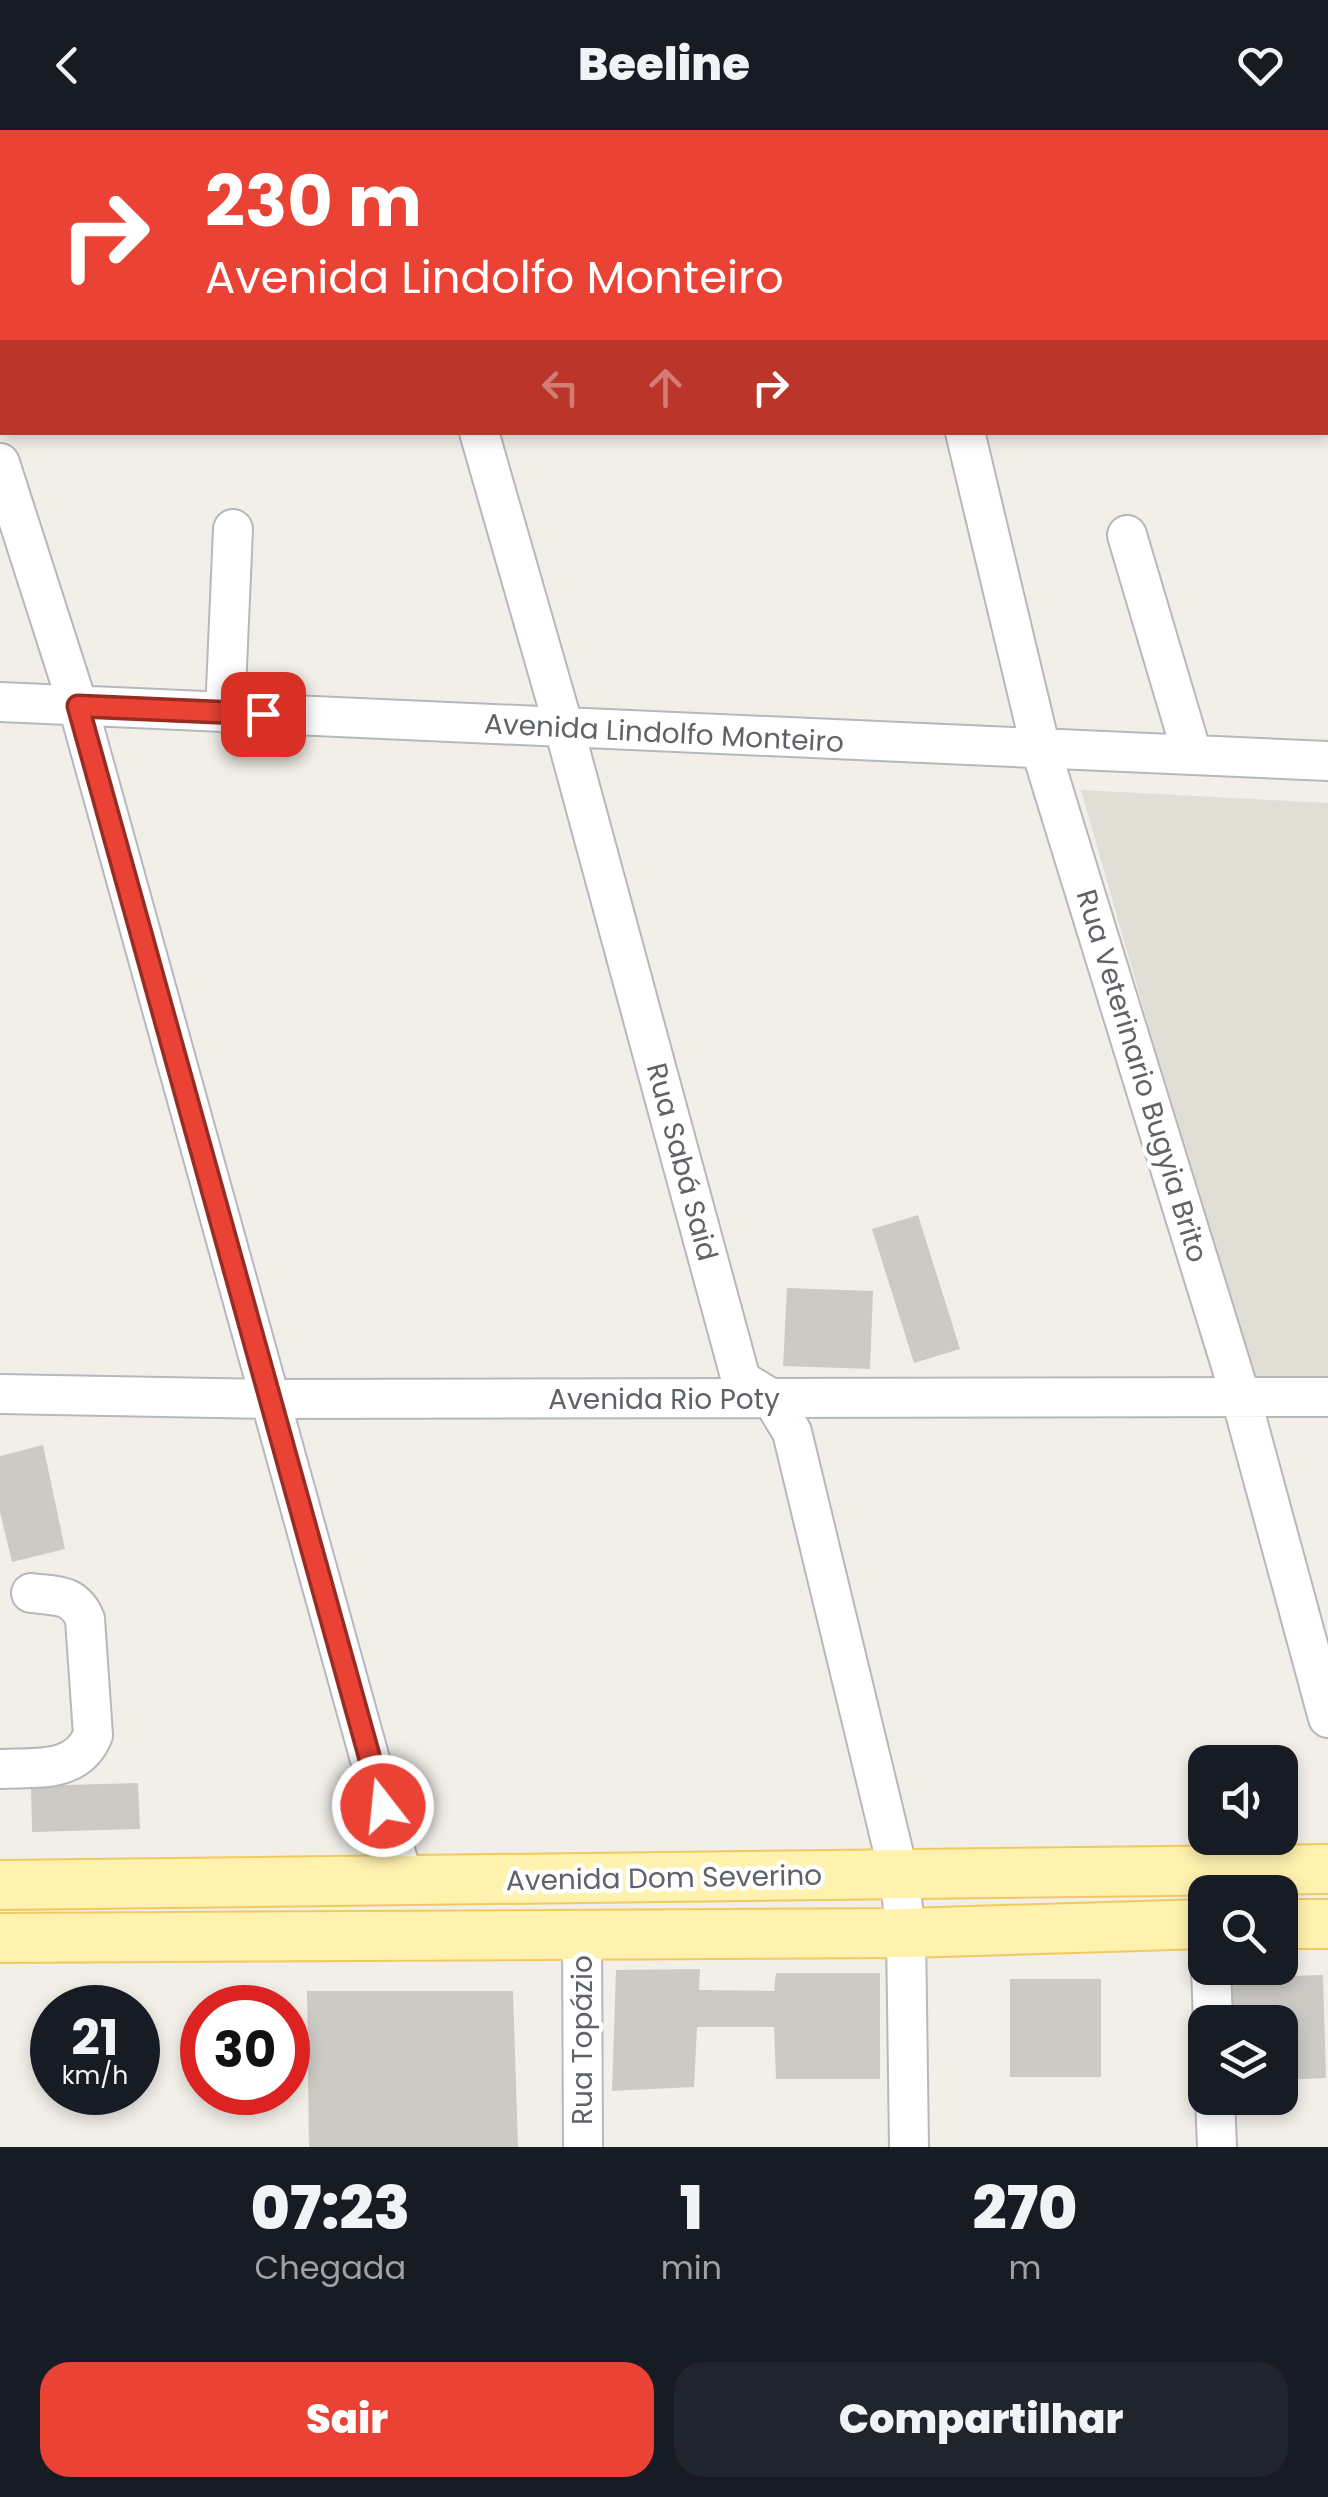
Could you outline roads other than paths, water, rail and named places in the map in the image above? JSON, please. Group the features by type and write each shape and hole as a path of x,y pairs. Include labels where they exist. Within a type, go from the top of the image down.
{"main road":[{"name":"Avenida Dom Severino","path":"0,1885 1328,1869"},
{"name":"Avenida Dom Severino","path":"0,1938 906,1932 1188,1924"},
{"path":"1298,1924 1328,1924"}],"street":[{"name":"Rua Sabá Said","path":"480,435 564,728 741,1380 772,1400 792,1432 899,1875 906,1932 909,2147"},
{"name":"Rua Veterinario Bugyia Brito","path":"966,435 1041,750 1241,1398 1328,1718"},
{"path":"0,462 78,706 404,1882"},
{"path":"225,713 233,529"},
{"path":"1126,535 1192,754"},
{"name":"Avenida Lindolfo Monteiro","path":"0,702 1328,762"},
{"name":"Avenida Rio Poty","path":"0,1394 268,1399 1328,1397"},
{"path":"0,1768 73,1762 86,1752 92,1735 85,1619 79,1605 69,1597 31,1593"},
{"name":"Rua Topázio","path":"582,1933 583,2147"},
{"path":"1216,2115 1217,2147"}]}
